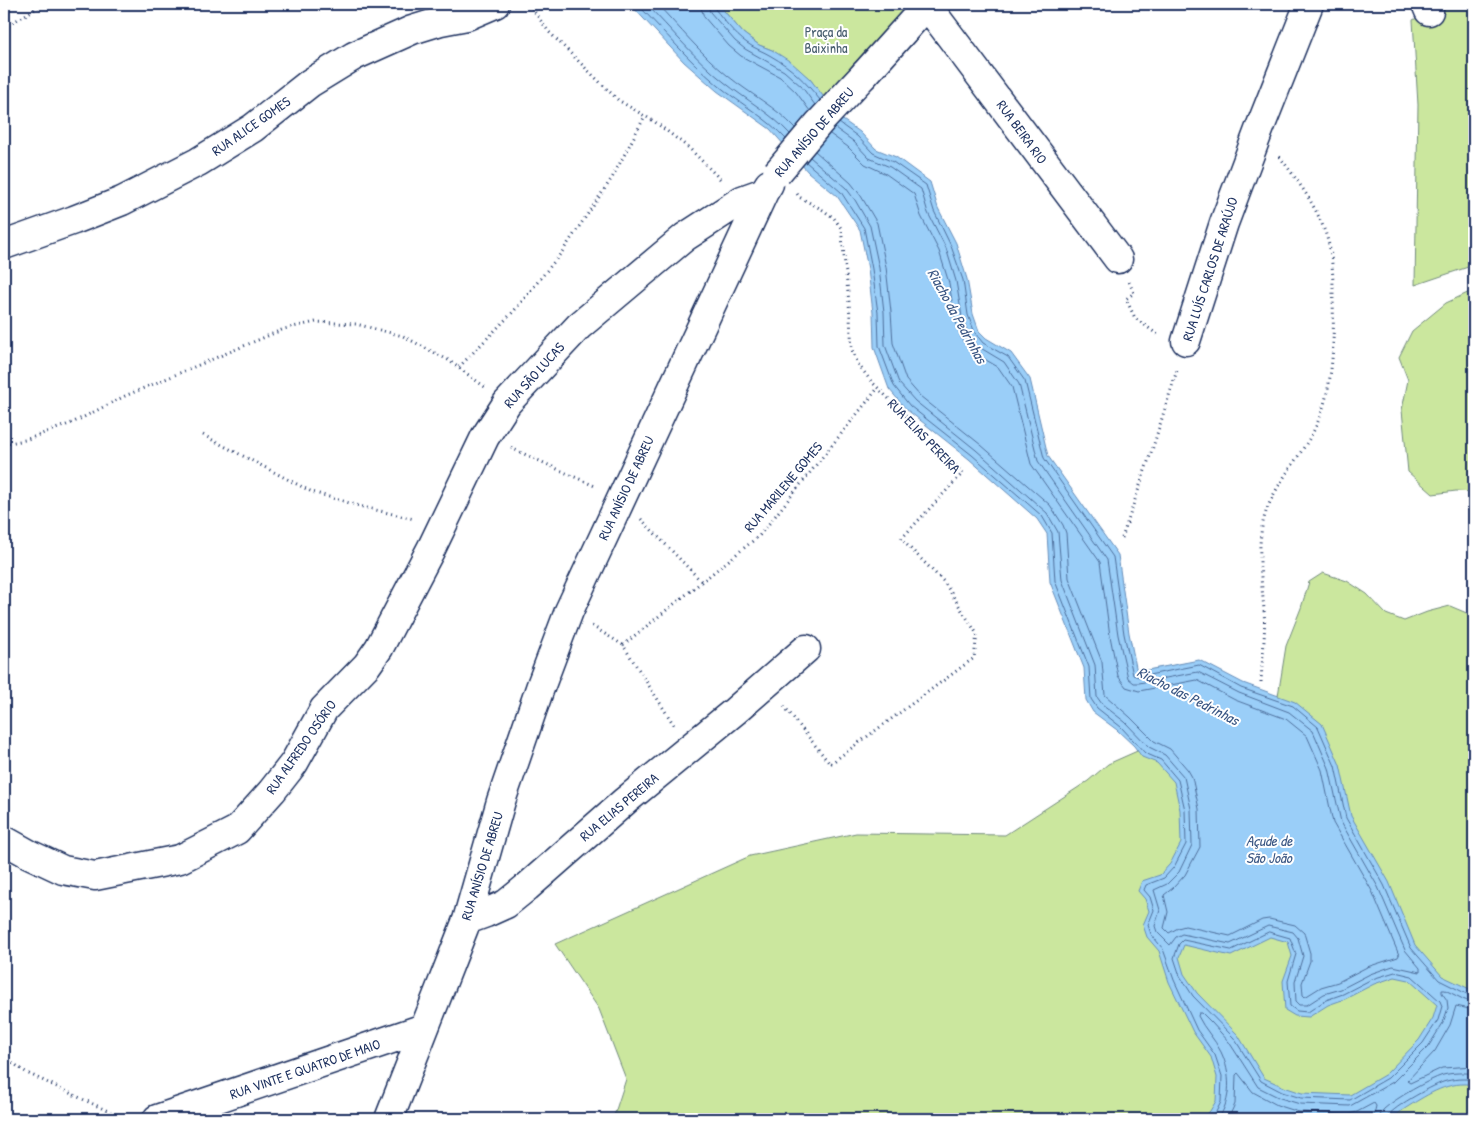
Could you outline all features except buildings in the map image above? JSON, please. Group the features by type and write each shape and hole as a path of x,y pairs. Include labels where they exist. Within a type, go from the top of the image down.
{"street":[{"name":"RUA ALICE GOMES","path":"4,245 122,201 198,162 252,128 310,83 354,56 412,30 441,21 467,16 495,4"},
{"name":"RUA ANÍSIO DE ABREU","path":"389,1119 467,920 501,802 569,611 769,189 819,123 927,4"},
{"name":"RUA BEIRA RIO","path":"927,4 1118,260"},
{"name":"RUA LUÍS CARLOS DE ARAÚJO","path":"1186,341 1224,223 1310,4"},
{"name":"RUA SÃO LUCAS","path":"388,632 484,437 507,402 579,326 685,237 769,189"},
{"name":"RUA ALFREDO OSÓRIO","path":"4,840 63,870 95,876 180,858 238,830 294,763 324,709 366,665 388,632"},
{"name":"RUA ELIAS PEREIRA","path":"467,920 486,914 506,904 806,649"},
{"name":"RUA VINTE E QUATRO DE MAIO","path":"158,1119 424,1028"}],"path":[{"path":"4,28 43,4"},
{"name":"RUA ELIAS PEREIRA","path":"529,4 549,32 618,100 656,122 689,148 769,189 799,197 834,218 841,228 852,350 858,364 878,388 963,473 901,539 944,582 977,634 974,658 830,764 766,684"},
{"path":"458,367 514,311 562,252 612,178 645,116"},
{"path":"1259,130 1293,175 1318,216 1329,245 1334,322 1330,377 1325,402 1317,424 1271,500 1262,526 1260,549 1264,612 1261,682"},
{"path":"1118,260 1134,293 1126,299 1134,318 1165,339 1186,341"},
{"path":"4,444 25,440 72,423 125,396 284,329 316,322 356,324 403,336 448,360 507,402"},
{"name":"RUA LUÍS CARLOS DE ARAÚJO","path":"1122,538 1145,473 1186,341"},
{"name":"RUA MARILENE GOMES","path":"623,644 759,536 878,388"},
{"path":"203,435 312,492 363,507 442,525"},
{"path":"569,611 623,644 689,749"},
{"path":"4,1057 27,1073 125,1119"}],"green space":[{"name":"Praça da Baixinha","path":"718,4 904,4 906,7 823,97 810,79 772,50 759,45 743,33"},
{"path":"1443,4 1474,4 1474,265 1415,285 1418,105 1413,20"},
{"path":"1474,290 1474,492 1456,491 1433,494 1408,472 1402,410 1408,380 1399,357 1412,331 1446,303"},
{"path":"1323,573 1347,581 1367,594 1386,614 1404,621 1450,606 1469,614 1474,624 1474,1119 613,1119 626,1079 599,1009 555,944 750,856 856,833 1005,835 1088,781 1108,764 1144,748 1118,676 1186,663 1277,702 1286,646 1309,582"}],"water":[{"path":"630,4 718,4 743,33 759,45 772,50 791,62 810,79 840,118 860,132 876,149 896,157 930,182 938,208 956,243 967,279 973,314 979,331 986,338 1011,353 1030,379 1048,456 1118,555 1129,633 1137,672 1199,660 1243,683 1295,702 1322,724 1340,765 1351,816 1389,882 1415,945 1442,976 1474,991 1474,1085 1456,1084 1440,1089 1385,1119 1202,1119 1216,1101 1217,1077 1211,1057 1193,1032 1169,982 1159,951 1147,937 1143,925 1149,911 1145,899 1138,891 1142,881 1160,875 1170,864 1181,843 1180,810 1174,782 1157,763 1142,757 1134,746 1117,730 1093,712 1086,700 1084,668 1050,582 1047,534 1037,519 969,459 906,409 889,389 874,347 873,313 868,269 860,230 837,196 808,172 770,129 717,91 684,62","holes":["1270,937 1288,942 1292,956 1283,981 1285,1010 1295,1016 1309,1017 1328,1005 1345,999 1374,984 1395,977 1409,980 1437,1005 1433,1018 1419,1040 1386,1074 1350,1095 1302,1093 1264,1078 1238,1035 1197,993 1184,974 1179,957 1184,945 1231,956"]}],"water label":[{"name":"Riacho da Pedrinhas","path":"957,316"},
{"name":"Riacho das Pedrinhas","path":"1188,696"},
{"name":"Açude de São João","path":"1269,850"}]}
